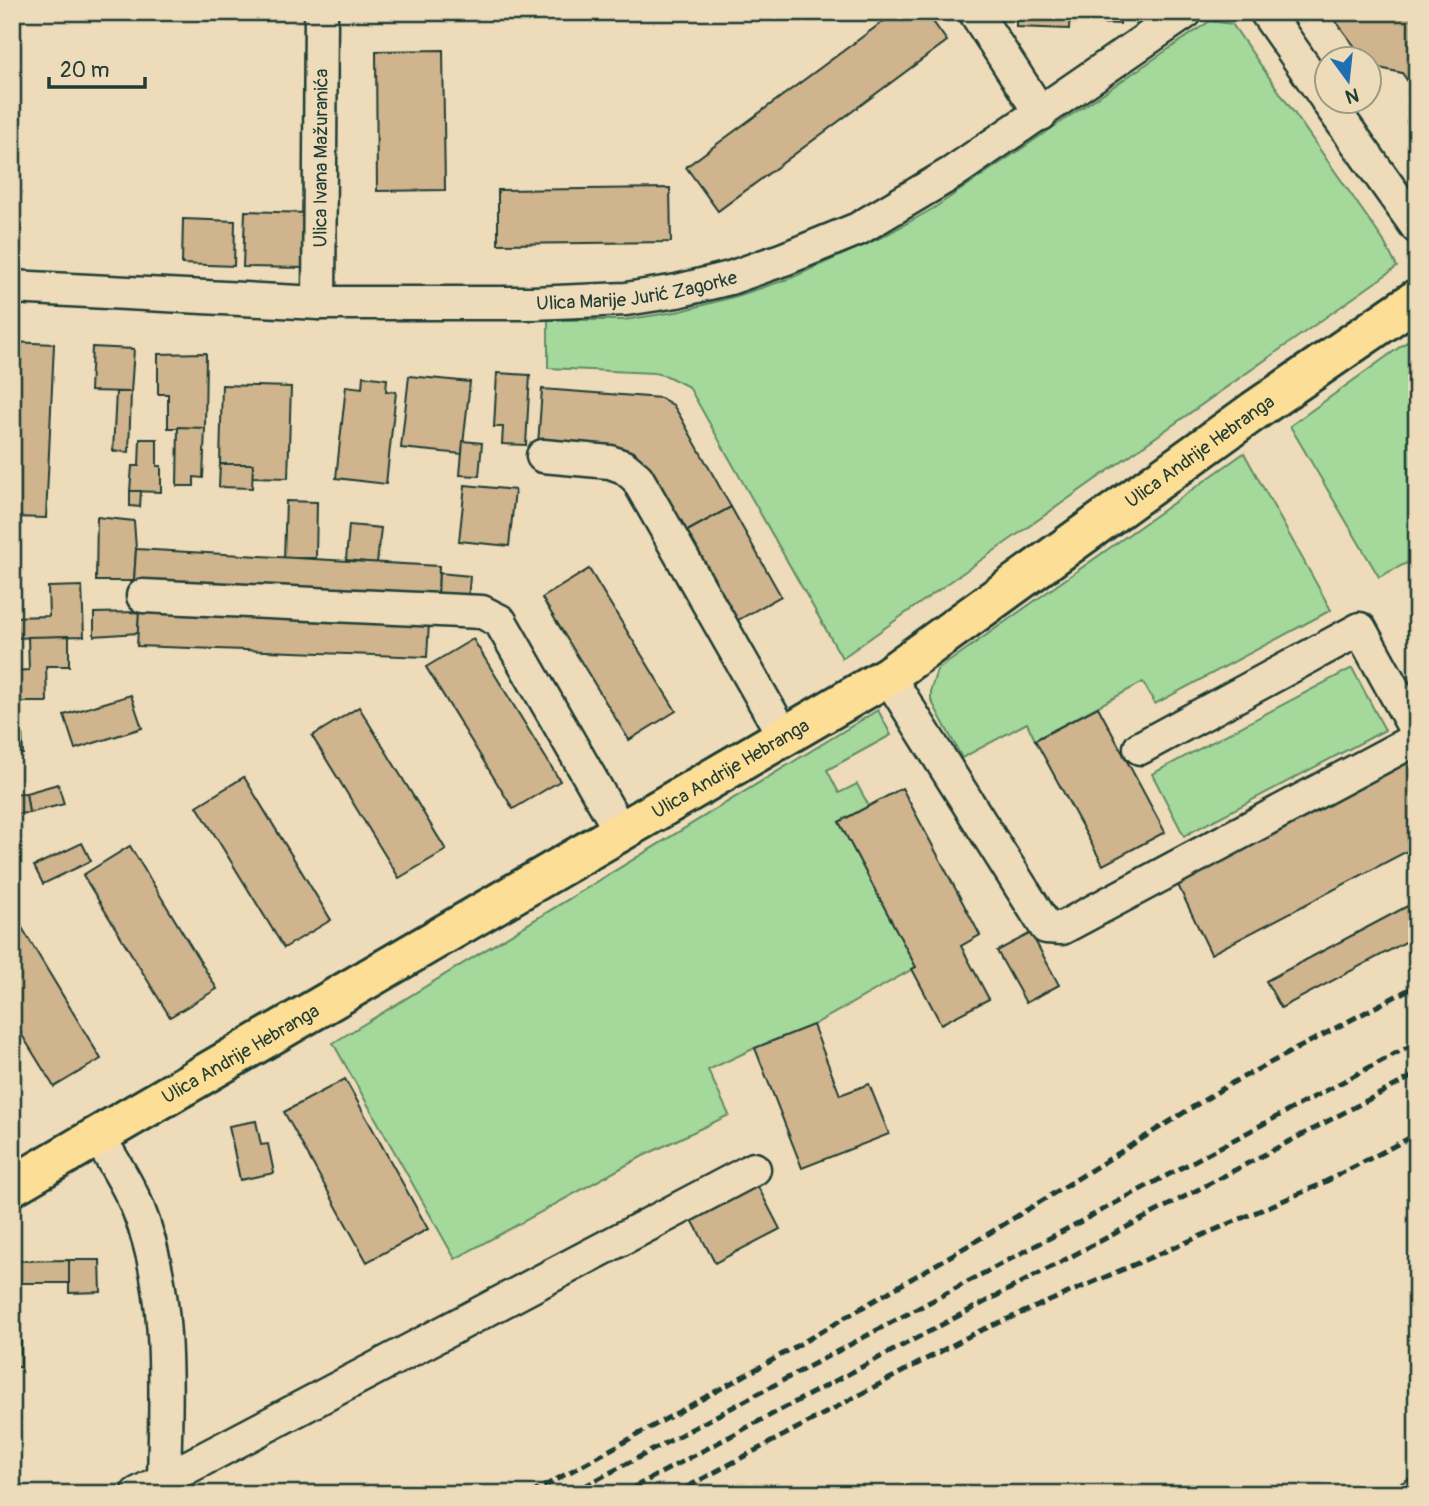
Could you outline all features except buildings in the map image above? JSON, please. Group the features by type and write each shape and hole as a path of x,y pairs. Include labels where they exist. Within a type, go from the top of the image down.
{"main road":[{"name":"Ulica Andrije Hebranga","path":"12,1186 888,676 1254,411 1417,299"}],"street":[{"name":"Ulica Ivana Mažuranića","path":"319,303 321,12"},
{"path":"975,12 1041,114"},
{"name":"Ulica Marije Jurić Zagorke","path":"12,287 319,303 533,303 626,299 677,291 730,278 858,229 952,173 1186,12"},
{"path":"1266,12 1314,81"},
{"path":"1339,116 1417,227"},
{"path":"543,456 610,462 624,467 637,478 784,736"},
{"path":"143,596 482,612 500,621 621,831"},
{"path":"888,676 1046,927 1062,928 1098,909 1413,740 1414,732 1413,725 1360,629 1140,748"},
{"path":"98,1136 137,1207 158,1277 165,1373 150,1487"},
{"path":"150,1487 754,1169"}],"green space":[{"path":"1210,21 1232,24 1383,240 1397,267 842,658 689,387 654,373 548,368 548,320 624,320 681,311 791,278 884,236 934,208"},
{"path":"1411,339 1417,348 1417,558 1379,577 1290,426"},
{"path":"1244,453 1331,610 1155,704 1143,682 1035,740 1027,723 962,758 931,700 931,689 937,670"},
{"path":"1352,668 1385,730 1184,836 1152,774"},
{"path":"878,710 891,735 827,770 839,793 857,784 869,806 839,822 916,967 813,1025 708,1070 729,1115 643,1156 455,1259 333,1043"}],"railway":[{"path":"530,1494 769,1362 993,1231 1230,1084 1417,985"},
{"path":"570,1494 1417,1042"},
{"path":"621,1494 1417,1074"},
{"path":"674,1494 975,1333 1317,1186 1417,1134"}]}
